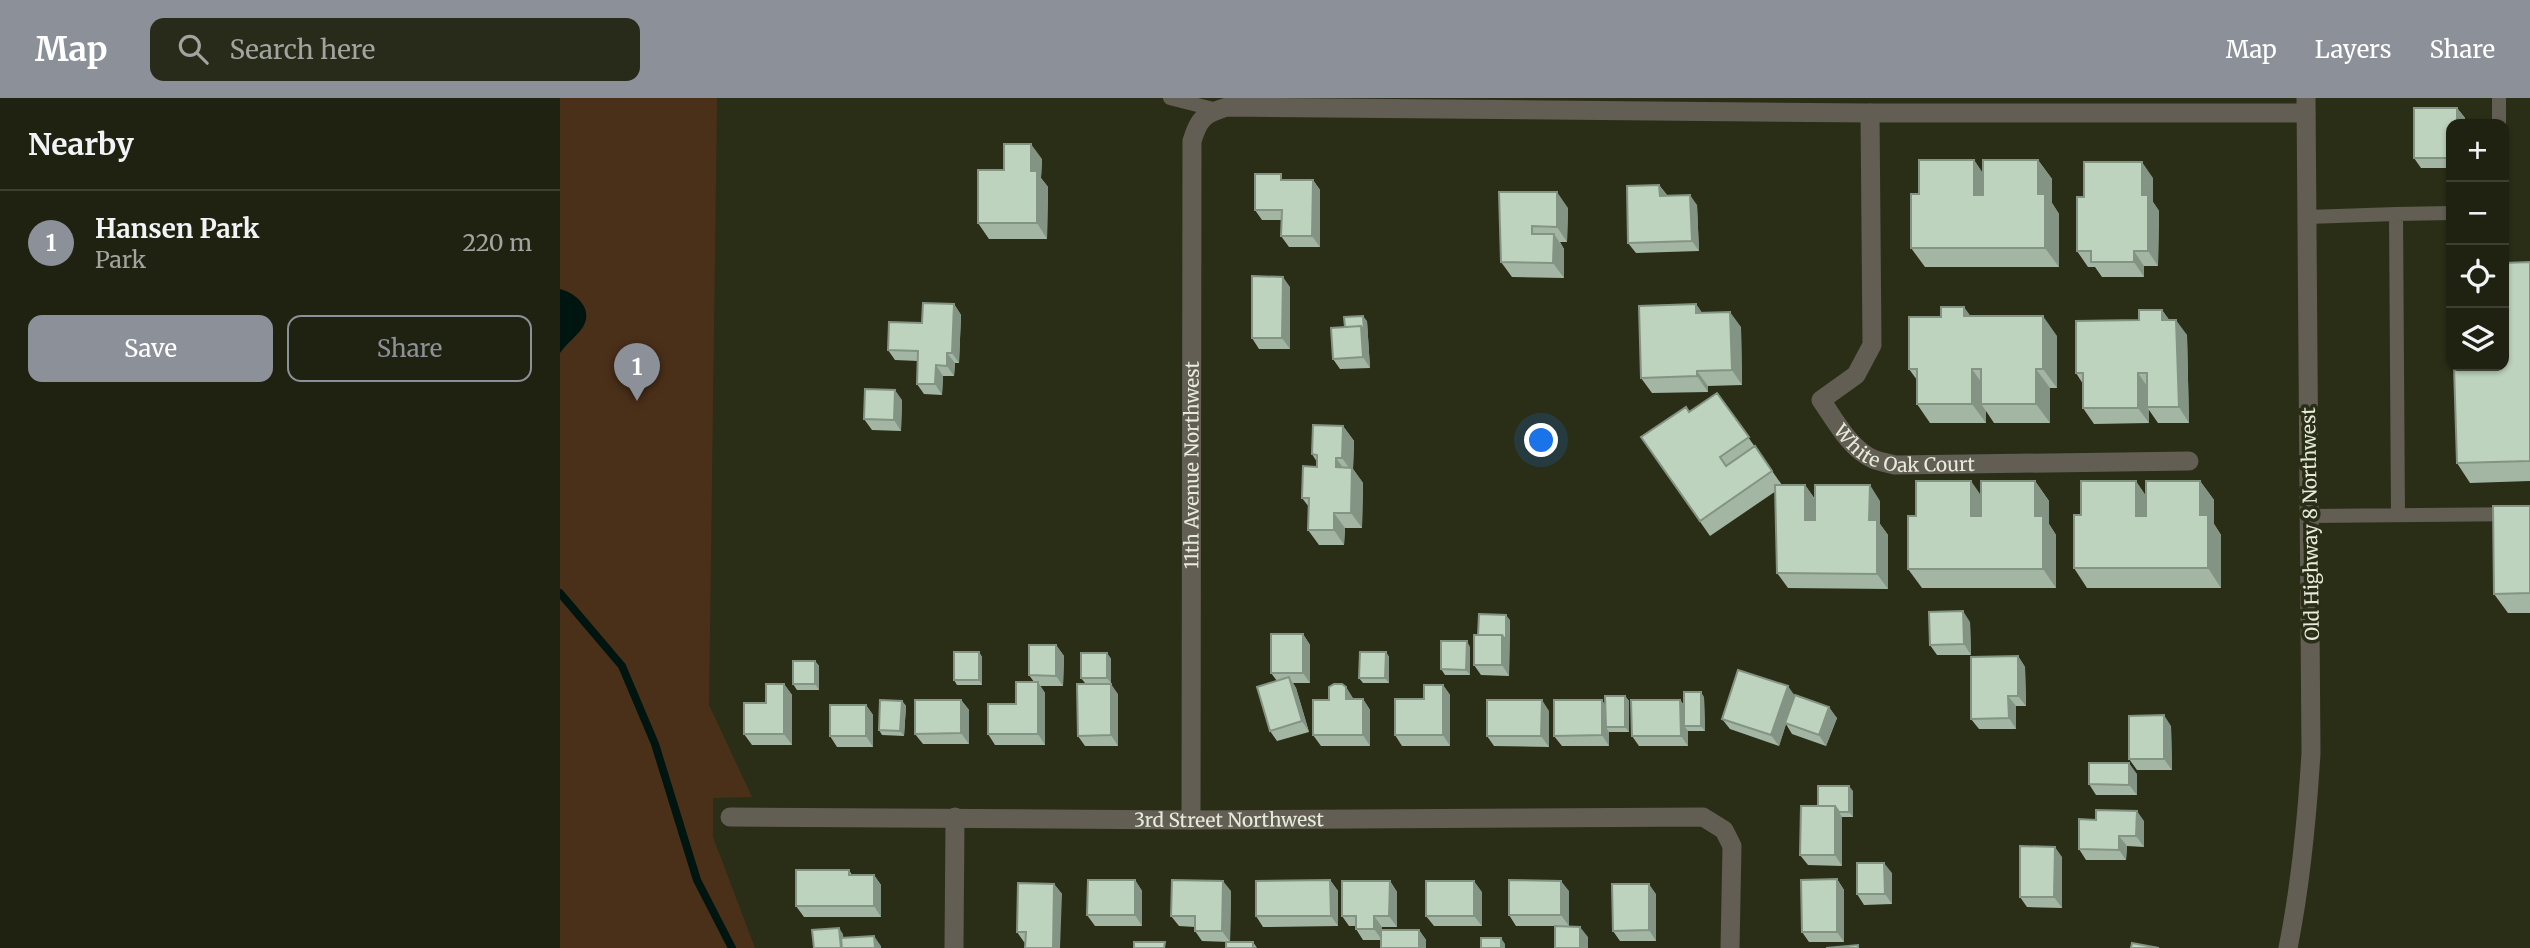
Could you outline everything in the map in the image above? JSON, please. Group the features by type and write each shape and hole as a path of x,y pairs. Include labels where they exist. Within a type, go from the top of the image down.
{"street":[{"path":"1212,113 1227,107 1431,104 1870,113 1911,105 2306,105"},
{"name":"Old Highway 8 Northwest","path":"2288,948 2305,841 2311,753 2306,105"},
{"name":"11th Avenue Northwest","path":"1191,820 1192,141 1199,122 1212,113"},
{"name":"White Oak Court","path":"1870,113 1871,345 1856,375 1821,400 1844,433 1872,459 1895,465 2189,461"},
{"name":"3rd Street Northwest","path":"730,817 1191,820 1703,817 1724,830 1729,837 1733,854 1730,948"},
{"path":"954,948 955,817"}],"lane":[{"path":"1170,98 1212,113"},
{"path":"2499,98 2499,119"},
{"path":"2307,218 2446,213"},
{"path":"2396,214 2398,515"},
{"path":"2309,516 2530,514"}],"shaded area":[{"path":"560,98 717,98 709,705 752,797 713,798 713,837 755,948 560,948"},
{"path":"560,289 572,294 582,303 586,320 560,353"}],"building":[{"path":"2414,108 2457,108 2457,119 2446,119 2446,158 2414,158"},
{"path":"1004,144 1031,144 1031,171 1037,171 1037,223 978,223 978,170 1004,170"},
{"path":"1919,160 1974,160 1974,195 1983,195 1983,160 2038,160 2038,194 2045,194 2045,248 1911,248 1911,194 1919,194"},
{"path":"2084,162 2142,162 2142,195 2148,195 2148,251 2134,251 2134,262 2091,262 2091,251 2077,251 2077,197 2084,197"},
{"path":"1255,174 1281,174 1281,180 1313,180 1312,236 1281,236 1282,210 1255,210"},
{"path":"1659,185 1660,196 1690,195 1692,241 1628,243 1627,186"},
{"path":"1499,192 1557,192 1557,227 1532,226 1532,234 1554,234 1553,263 1501,262"},
{"path":"2530,262 2530,461 2457,463 2454,371 2509,371 2509,263"},
{"path":"1252,276 1283,277 1282,338 1252,338"},
{"path":"923,303 954,304 952,353 947,353 947,366 936,365 935,384 917,384 918,351 888,350 889,322 922,323"},
{"path":"1696,304 1696,313 1730,312 1732,370 1697,371 1697,376 1641,378 1639,306"},
{"path":"1941,307 1964,307 1964,316 2043,316 2043,369 2036,369 2036,404 1981,404 1981,369 1972,369 1972,404 1917,404 1917,369 1909,369 1909,317 1941,317"},
{"path":"2139,310 2162,310 2162,320 2176,320 2179,407 2147,407 2147,373 2138,373 2138,408 2083,408 2083,373 2076,373 2076,321 2139,320"},
{"path":"1363,316 1364,331 1361,326 1345,327 1344,317"},
{"path":"1361,326 1363,357 1333,359 1331,328"},
{"path":"865,389 895,390 894,420 864,419"},
{"path":"1717,393 1749,437 1720,457 1726,466 1755,446 1772,471 1700,521 1641,437 1686,407 1689,412"},
{"path":"1313,425 1343,426 1342,458 1336,458 1336,467 1352,468 1351,513 1334,513 1334,530 1308,530 1309,498 1302,498 1303,466 1317,467 1317,455 1312,454"},
{"path":"1916,481 1971,481 1971,516 1981,516 1981,481 2035,481 2035,516 2043,516 2043,569 1908,569 1908,516 1916,516"},
{"path":"2081,481 2136,481 2136,516 2146,516 2146,481 2200,481 2200,515 2208,515 2208,568 2074,568 2074,515 2081,515"},
{"path":"1775,485 1805,485 1805,520 1815,520 1815,485 1870,485 1869,520 1877,520 1877,574 1777,573"},
{"path":"2493,506 2530,506 2530,593 2494,594"},
{"path":"1963,611 1964,644 1930,645 1929,612"},
{"path":"1479,614 1506,615 1506,640 1502,635 1478,635"},
{"path":"1271,634 1303,634 1303,673 1271,673"},
{"path":"1474,635 1502,635 1502,665 1474,665"},
{"path":"1441,641 1467,641 1466,670 1441,669"},
{"path":"1029,645 1056,645 1056,676 1029,675"},
{"path":"954,652 979,652 979,680 954,680"},
{"path":"1360,652 1386,652 1385,678 1359,678"},
{"path":"1081,653 1107,653 1107,678 1081,678"},
{"path":"2018,656 2018,696 2008,696 2009,718 1971,719 1971,657"},
{"path":"793,661 815,661 815,684 793,684"},
{"path":"1738,670 1788,686 1771,735 1722,719"},
{"path":"1289,677 1302,721 1270,731 1257,687"},
{"path":"1016,682 1038,682 1038,734 988,734 988,704 1016,704"},
{"path":"766,684 784,684 784,734 744,734 744,703 766,703"},
{"path":"1077,684 1111,684 1111,735 1078,736"},
{"path":"1334,684 1346,687 1346,699 1363,699 1363,735 1313,735 1313,700 1329,700 1329,687"},
{"path":"1424,685 1443,685 1443,735 1395,735 1395,699 1424,699"},
{"path":"1684,692 1701,692 1701,726 1684,726"},
{"path":"1795,695 1829,707 1819,735 1785,723"},
{"path":"1605,696 1625,696 1625,727 1606,727"},
{"path":"880,700 902,701 900,731 879,730"},
{"path":"915,700 961,700 961,733 915,734"},
{"path":"1487,700 1542,700 1541,736 1487,736"},
{"path":"1554,700 1602,700 1602,735 1554,736"},
{"path":"1631,700 1680,700 1681,736 1632,736"},
{"path":"830,705 866,705 866,736 830,736"},
{"path":"2164,715 2164,759 2129,759 2129,716"},
{"path":"2089,763 2129,763 2129,785 2089,784"},
{"path":"1818,786 1849,786 1849,812 1839,812 1835,806 1818,806"},
{"path":"1801,806 1835,806 1835,855 1800,855"},
{"path":"2096,810 2137,811 2136,836 2119,836 2119,850 2079,849 2079,819 2096,820"},
{"path":"2020,846 2055,847 2054,897 2020,897"},
{"path":"1857,863 1884,863 1885,894 1857,894"},
{"path":"796,870 849,870 849,875 874,875 874,906 796,906"},
{"path":"1837,879 1837,932 1802,932 1801,880"},
{"path":"1088,880 1135,880 1135,915 1087,915"},
{"path":"1172,880 1223,881 1222,931 1195,931 1195,916 1171,916"},
{"path":"1330,880 1331,916 1256,916 1256,881"},
{"path":"1509,880 1561,881 1561,915 1509,915"},
{"path":"1342,881 1390,881 1389,916 1374,916 1374,929 1356,929 1356,916 1342,916"},
{"path":"1426,881 1474,881 1474,916 1426,916"},
{"path":"1018,883 1054,884 1053,948 1025,948 1026,932 1017,932"},
{"path":"1612,884 1649,884 1649,930 1613,931"},
{"path":"1555,926 1580,927 1580,948 1555,948"},
{"path":"839,928 841,948 814,948 812,930"},
{"path":"1381,930 1419,930 1419,948 1381,948"},
{"path":"874,936 875,948 842,948 841,938"},
{"path":"1481,938 1501,938 1501,948 1481,948"},
{"path":"1134,942 1165,942 1164,948 1134,948"},
{"path":"1226,942 1253,942 1253,948 1226,948"},
{"path":"2132,943 2159,948 2131,948"},
{"path":"1858,945 1858,948 1826,948"}],"waterway":[{"path":"560,593 622,666 655,744 697,880 732,948"}],"place":[{"name":"Hansen Park","path":"637,401"}]}
